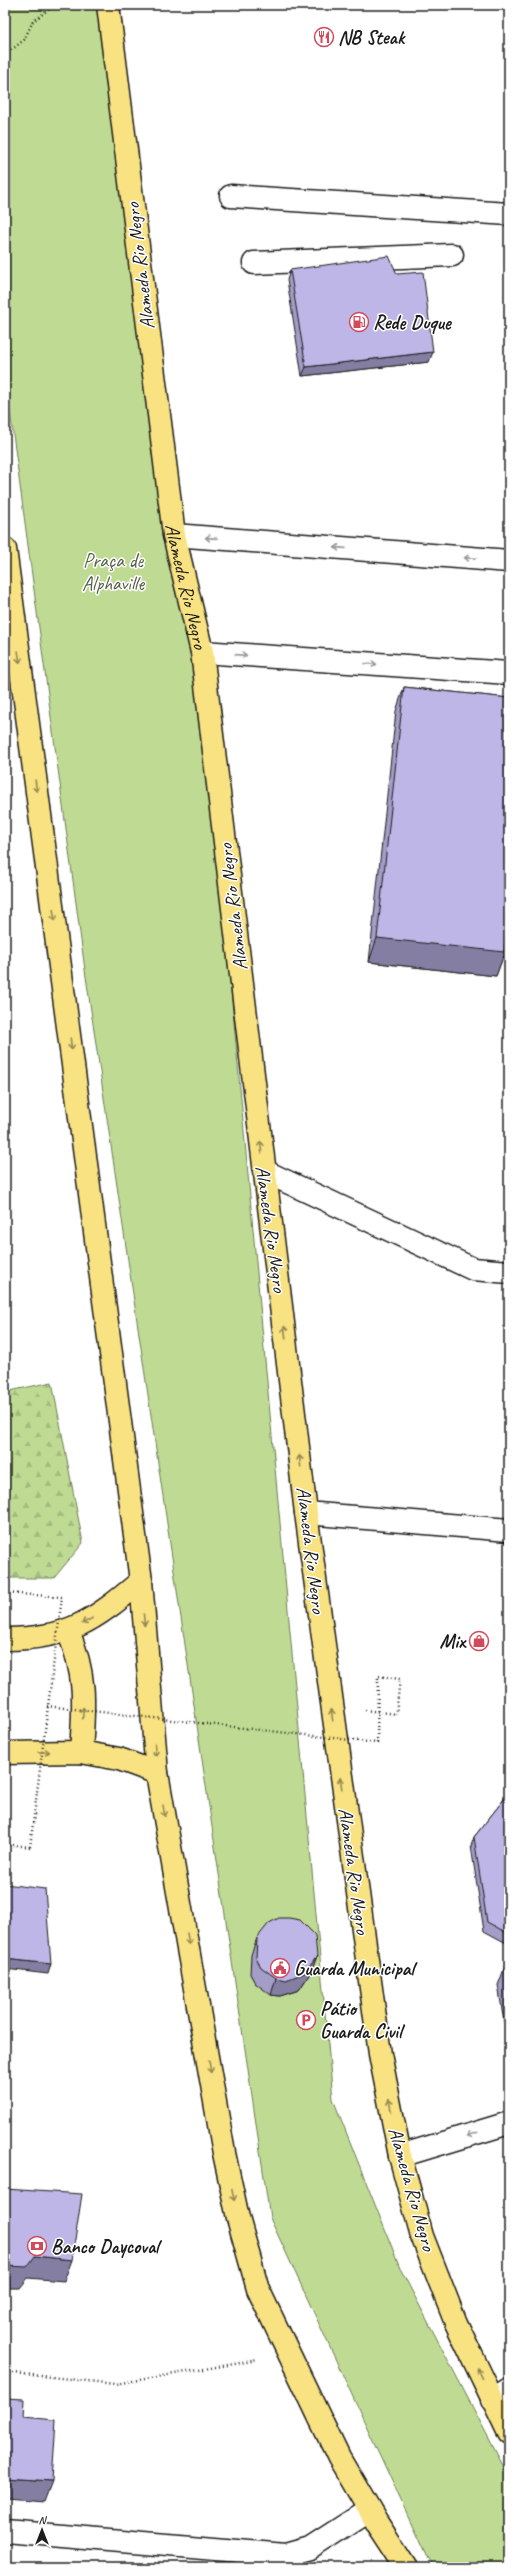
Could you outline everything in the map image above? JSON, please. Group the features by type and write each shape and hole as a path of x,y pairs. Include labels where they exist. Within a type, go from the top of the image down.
{"main road":[{"name":"Alameda Rio Negro","path":"108,5 174,535 202,652 306,1513 380,2054 400,2156 425,2243 456,2323 501,2394 509,2433"},
{"path":"5,549 141,1581 158,1773 238,2218 258,2289 288,2355 339,2458 369,2510 406,2567"},
{"path":"5,1639 25,1639 68,1631 106,1611 141,1581"},
{"path":"68,1631 78,1656 84,1683 81,1752"},
{"path":"5,1753 81,1752 119,1759 158,1773"}],"lane":[{"path":"231,196 509,214"},
{"path":"254,263 452,255"},
{"path":"174,535 509,561"},
{"path":"202,652 509,674"},
{"path":"264,1171 473,1269 509,1272"},
{"path":"306,1513 509,1530"},
{"path":"400,2156 509,2123"},
{"path":"5,2532 285,2555 310,2548 369,2510"}],"path":[{"path":"5,55 24,40 33,21 55,5"},
{"path":"5,1593 62,1597 30,1847 5,1844"},
{"path":"47,1706 377,1743 378,1676 400,1679 396,1714"},
{"path":"5,2372 115,2384 288,2355"}],"green space":[{"name":"Praça de Alphaville","path":"5,5 108,5 166,472 191,555 333,2099 401,2270 509,2477 509,2567 435,2567 428,2559 270,2218 85,970 5,374"},
{"path":"52,1382 83,1543 54,1578 5,1578 5,1392"}],"building":[{"name":"Rede Duque","path":"389,256 397,274 423,272 433,352 306,367 290,270"},
{"path":"404,687 509,698 509,933 507,932 504,952 377,938"},
{"path":"509,1793 509,1934 487,1922 474,1837"},
{"path":"5,1884 45,1889 51,1964 5,1959"},
{"name":"Guarda Municipal","path":"279,1918 300,1920 315,1935 317,1956 305,1973 286,1980 276,1978 261,1967 256,1958 257,1938 269,1923"},
{"path":"506,1964 509,1964 509,1982"},
{"name":"Banco Daycoval","path":"5,2189 82,2194 72,2260 35,2256 27,2267 5,2266"},
{"path":"5,2398 24,2399 23,2417 56,2420 52,2481 5,2478"}],"place":[{"name":"NB Steak","path":"324,37"},
{"name":"Rede Duque","path":"359,322"},
{"name":"Mix","path":"479,1641"},
{"name":"Guarda Municipal","path":"280,1968"},
{"name":"Pátio Guarda Civil","path":"306,2020"},
{"name":"Banco Daycoval","path":"37,2246"}]}
